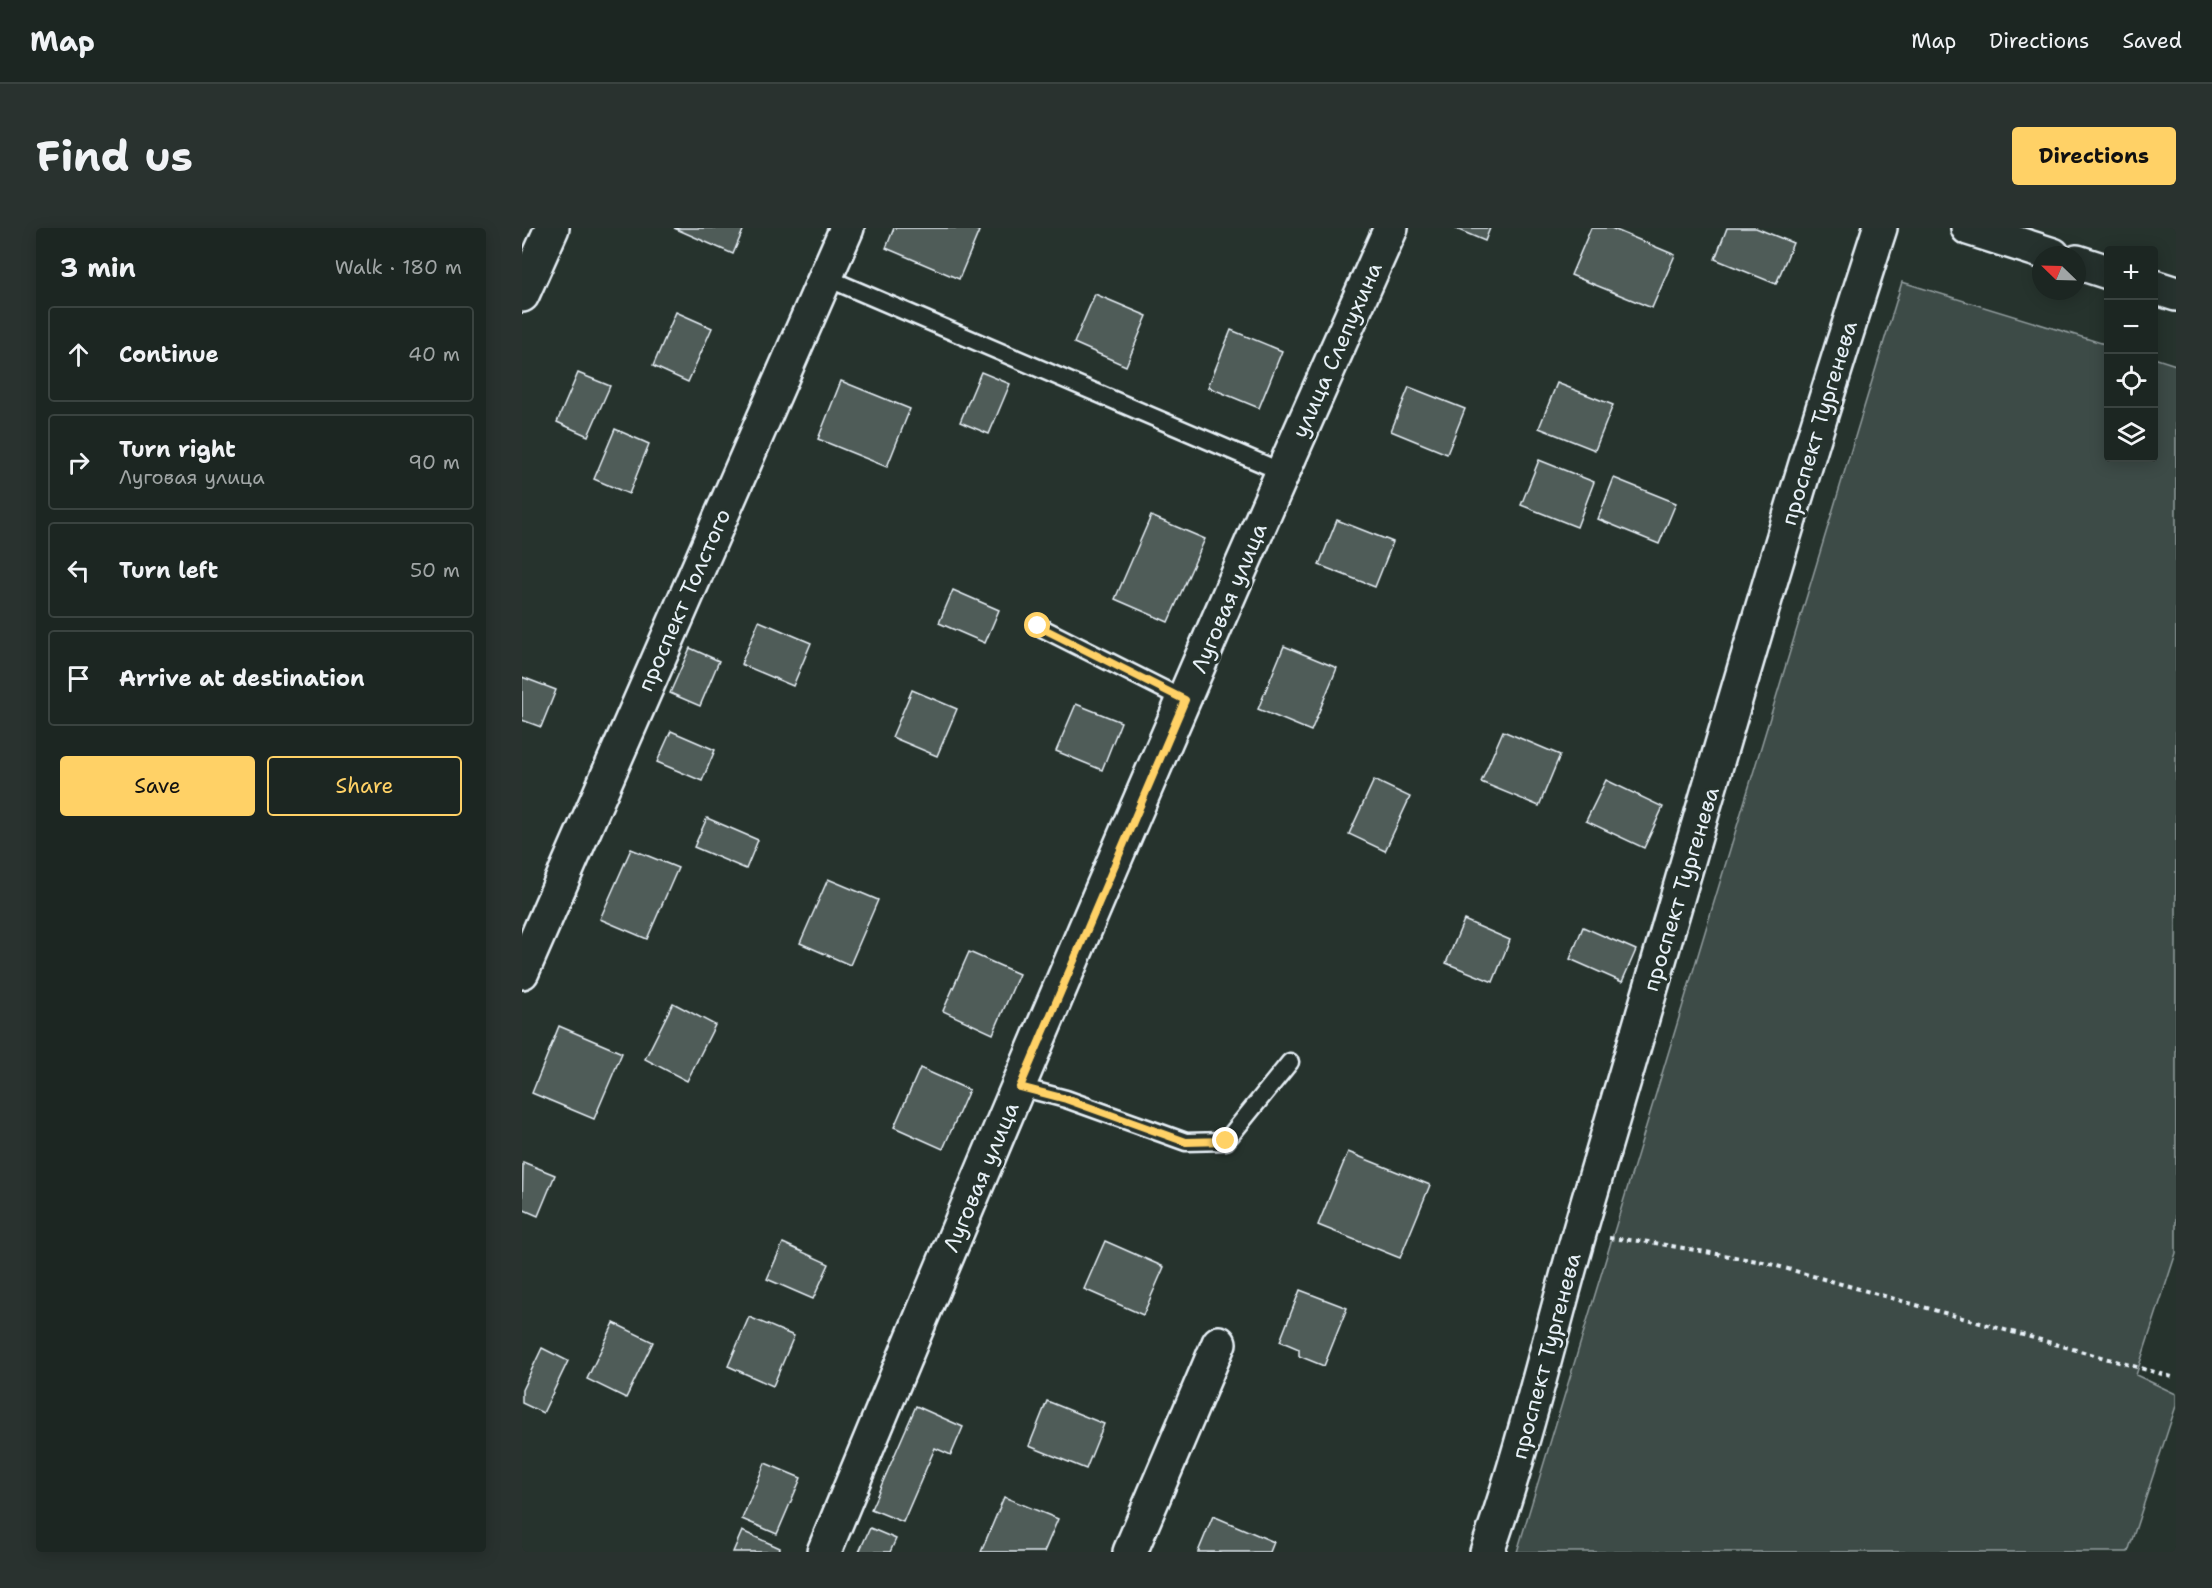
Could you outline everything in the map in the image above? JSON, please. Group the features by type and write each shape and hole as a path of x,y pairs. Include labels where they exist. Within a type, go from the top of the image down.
{"street":[{"path":"522,295 552,228"},
{"name":"проспект Толстого","path":"522,972 847,228"},
{"name":"улица Слепухина","path":"1282,472 1391,228"},
{"name":"проспект Тургенева","path":"1488,1552 1508,1493 1578,1235 1848,327 1880,228"},
{"path":"1968,228 2032,248"},
{"path":"2086,265 2104,270"},
{"path":"2158,288 2176,294"},
{"name":"Луговая улица","path":"824,1552 1282,472"},
{"path":"1130,1552 1219,1343"}],"lane":[{"path":"825,276 1282,472"},
{"path":"1038,626 1185,700"},
{"path":"1020,1087 1066,1099 1186,1142 1226,1141 1290,1062"}],"path":[{"path":"1578,1235 1649,1242 1763,1262 2176,1378"}],"shaded area":[{"path":"1902,282 2104,344 2104,462 2158,462 2158,359 2176,365 2176,1253 2136,1375 2176,1394 2176,1406 2128,1552 1517,1552"}],"building":[{"path":"674,228 744,228 733,254"},
{"path":"894,228 973,228 979,231 959,279 886,248"},
{"path":"1454,228 1490,228 1485,241"},
{"path":"1591,228 1611,228 1675,255 1652,308 1571,275"},
{"path":"1727,228 1756,228 1793,243 1776,284 1715,259"},
{"path":"1095,294 1147,316 1126,366 1074,343"},
{"path":"676,312 712,328 688,382 653,366"},
{"path":"1231,330 1282,351 1259,408 1208,387"},
{"path":"981,372 1010,384 989,434 960,422"},
{"path":"578,373 610,386 588,436 557,422"},
{"path":"841,381 910,409 887,467 818,439"},
{"path":"1557,383 1613,405 1595,450 1539,428"},
{"path":"1409,387 1465,409 1447,454 1391,431"},
{"path":"615,429 649,444 629,494 594,479"},
{"path":"1539,460 1594,482 1577,527 1521,505"},
{"path":"1614,478 1676,503 1659,544 1598,519"},
{"path":"1151,516 1205,539 1168,622 1115,599"},
{"path":"1337,520 1393,542 1375,587 1319,565"},
{"path":"953,590 999,610 985,643 939,623"},
{"path":"759,621 811,643 793,686 741,664"},
{"path":"1284,646 1337,668 1311,731 1258,709"},
{"path":"690,648 719,661 700,706 670,693"},
{"path":"522,677 556,690 541,727 522,720"},
{"path":"912,690 957,709 937,756 892,737"},
{"path":"1076,704 1121,722 1102,770 1056,751"},
{"path":"671,731 715,750 702,781 657,762"},
{"path":"1503,731 1560,755 1539,806 1481,782"},
{"path":"1374,780 1410,797 1385,851 1349,834"},
{"path":"1606,780 1663,807 1644,848 1586,821"},
{"path":"707,818 758,840 746,869 694,847"},
{"path":"631,849 678,868 647,939 600,919"},
{"path":"828,879 878,900 850,965 800,943"},
{"path":"1464,920 1510,940 1493,982 1446,963"},
{"path":"1583,927 1636,950 1622,982 1570,959"},
{"path":"969,952 1019,974 993,1034 943,1011"},
{"path":"673,1003 715,1025 687,1081 645,1059"},
{"path":"559,1026 622,1053 594,1119 532,1093"},
{"path":"920,1068 969,1090 943,1149 894,1127"},
{"path":"1348,1152 1430,1185 1400,1258 1318,1225"},
{"path":"523,1162 555,1175 538,1216 522,1209"},
{"path":"1105,1241 1164,1267 1143,1315 1084,1289"},
{"path":"783,1243 829,1264 813,1299 767,1279"},
{"path":"1300,1290 1347,1308 1324,1366 1299,1356 1299,1349 1280,1341"},
{"path":"749,1317 794,1336 773,1386 728,1366"},
{"path":"614,1323 653,1342 626,1398 587,1379"},
{"path":"542,1348 568,1361 543,1413 522,1403 522,1390"},
{"path":"1047,1401 1104,1424 1086,1469 1029,1446"},
{"path":"916,1406 963,1427 951,1455 935,1448 903,1522 871,1509"},
{"path":"765,1463 801,1478 777,1534 742,1519"},
{"path":"1004,1497 1058,1519 1044,1552 981,1552"},
{"path":"1213,1516 1274,1542 1270,1552 1198,1552"},
{"path":"870,1528 896,1539 890,1552 859,1552"},
{"path":"742,1531 780,1548 779,1552 733,1552"}],"route":[{"path":"1038,626 1185,700 1020,1087 1066,1099 1186,1142 1226,1141"}]}
